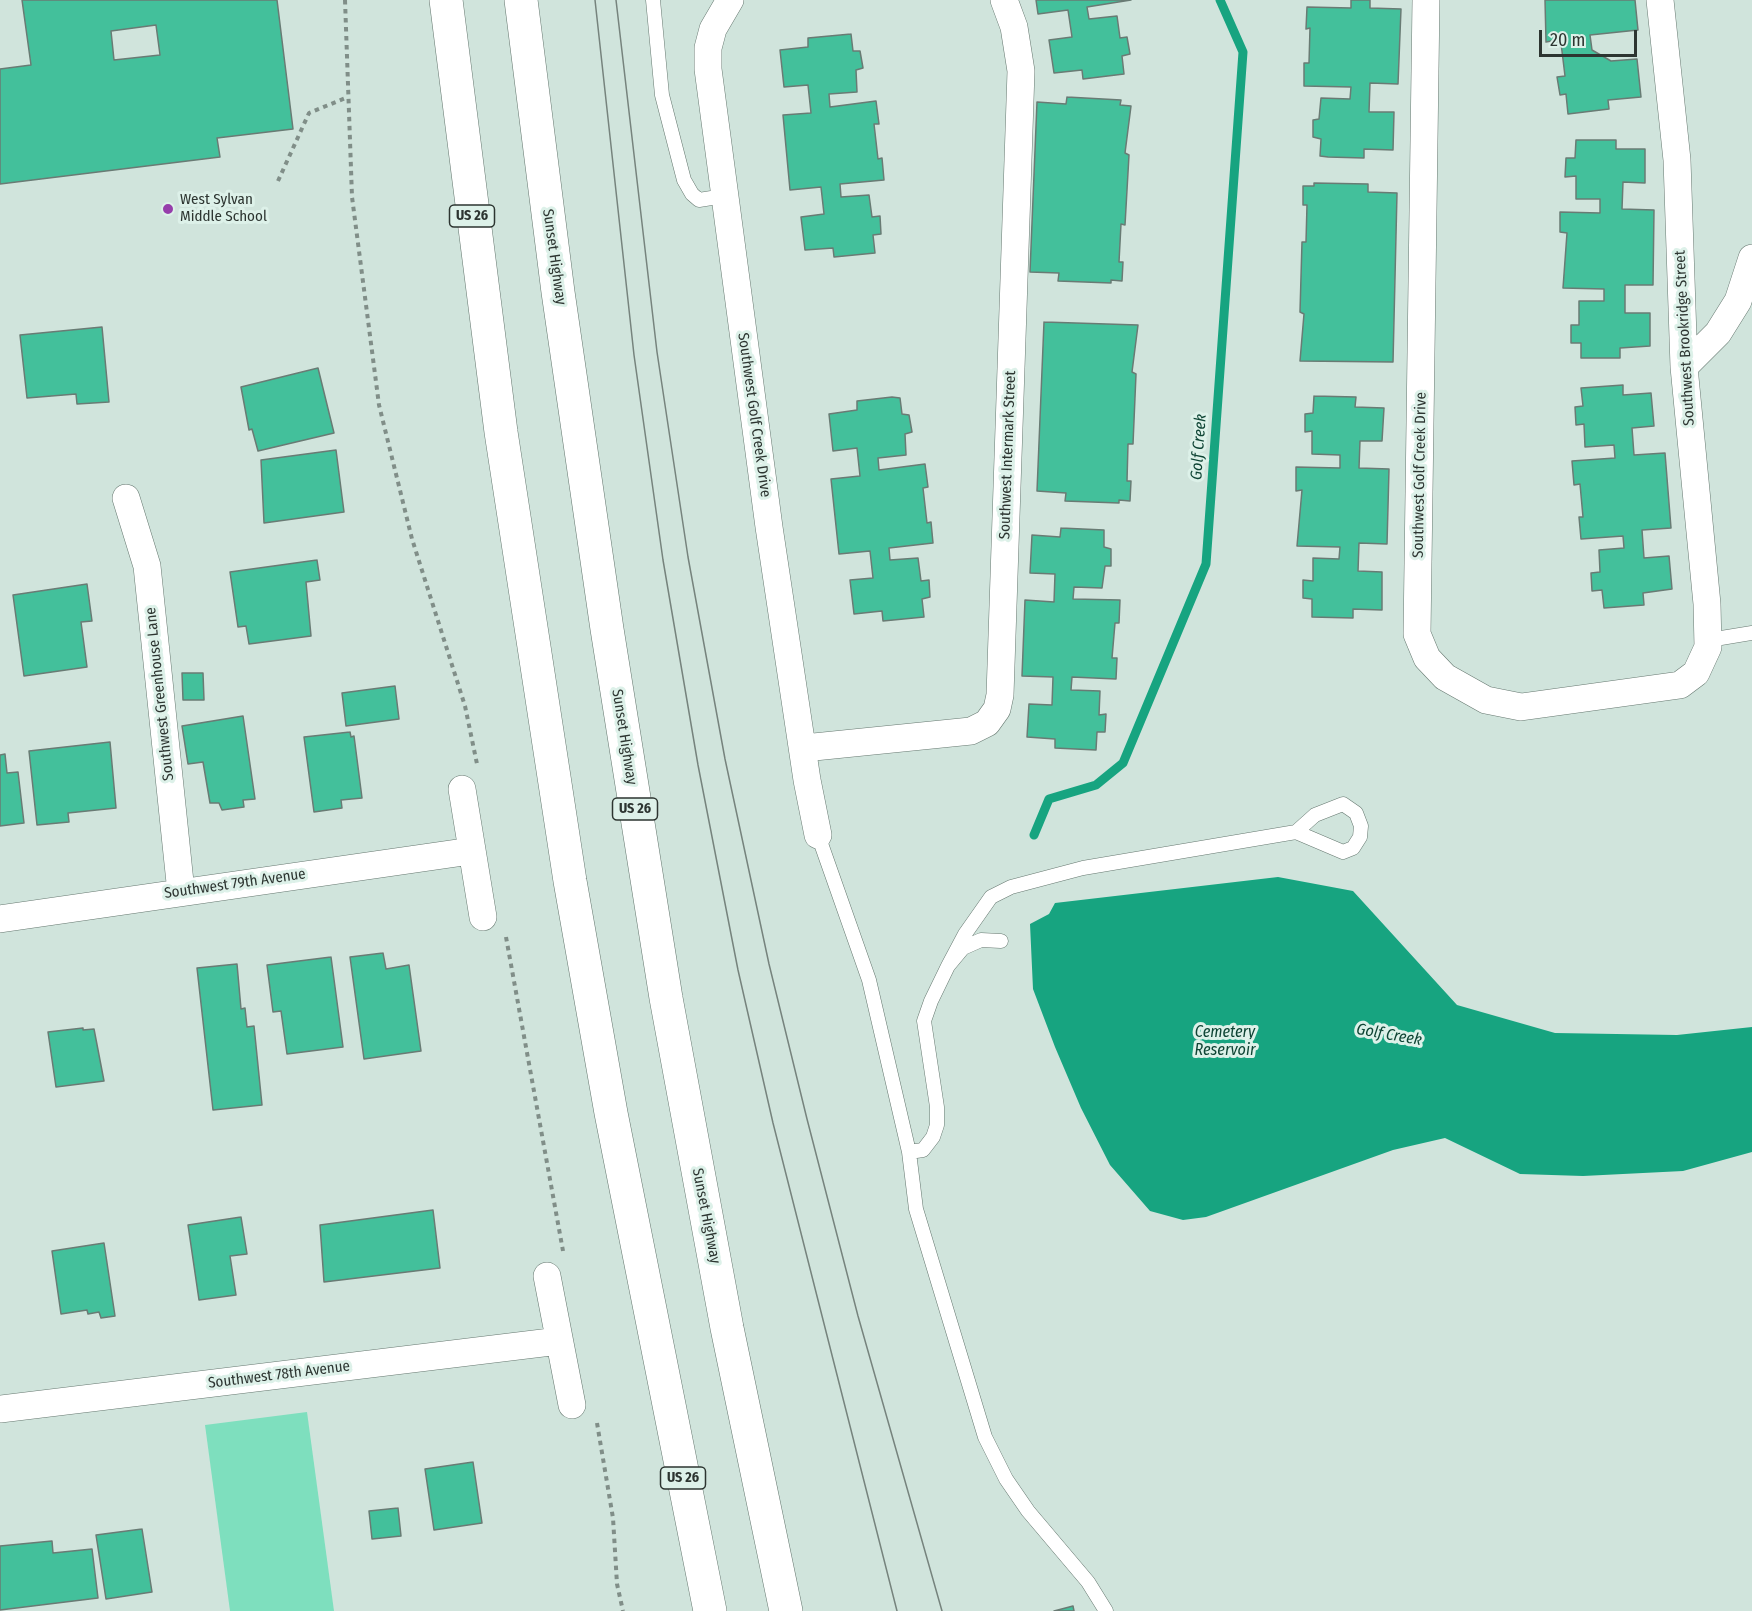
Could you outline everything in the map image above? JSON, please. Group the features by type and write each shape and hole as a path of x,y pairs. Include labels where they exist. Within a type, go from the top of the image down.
{"highway":[{"name":"US 26","path":"446,0 500,420 568,869 614,1125 710,1611"},
{"name":"Sunset Highway","path":"521,0 558,292 598,571 666,998 727,1328 786,1611"}],"street":[{"name":"Southwest Golf Creek Drive","path":"730,0 712,29 707,58 771,538 818,835"},
{"name":"Southwest Intermark Street","path":"804,748 971,731 987,723 998,709 1001,683 1021,71 1014,27 1004,0"},
{"name":"Southwest Golf Creek Drive","path":"1426,0 1417,634 1423,651 1438,671 1452,681 1486,700 1513,707 1531,707 1680,685 1696,673"},
{"name":"Southwest Brookridge Street","path":"1660,0 1677,160 1684,368 1707,604 1708,640 1703,661 1696,673"},
{"path":"1684,368 1718,333 1734,308 1752,258"},
{"name":"Southwest Greenhouse Lane","path":"126,498 147,566 181,892"},
{"path":"462,789 483,917"},
{"name":"Southwest 79th Avenue","path":"0,919 471,851"},
{"path":"547,1276 572,1405"},
{"name":"Southwest 78th Avenue","path":"0,1409 559,1341"}],"lane":[{"path":"653,0 662,95 684,180 699,200 724,196"},
{"path":"1708,640 1752,633"},
{"path":"909,1152 923,1150 933,1137 937,1125 937,1107 924,1021 965,934 991,897 1011,887 1083,868 1296,832 1315,815 1343,804 1356,813 1361,826 1360,837 1353,848 1342,852 1296,832"},
{"path":"818,835 869,980 909,1152 916,1209 985,1437 1006,1479 1028,1511 1088,1582 1106,1611"},
{"path":"948,966 963,948 981,940 1001,941"}],"path":[{"path":"278,181 309,113 348,97"}],"shaded area":[{"path":"307,1412 334,1611 230,1611 205,1425"}],"water":[{"name":"Cemetery Reservoir","path":"1278,877 1353,891 1457,1005 1555,1033 1677,1035 1752,1027 1752,1152 1683,1171 1583,1176 1520,1174 1445,1138 1393,1150 1206,1217 1183,1220 1150,1211 1110,1165 1081,1108 1055,1047 1033,989 1030,924 1049,914 1055,903"}],"building":[{"path":"22,0 277,0 293,129 217,138 220,157 0,184 0,69 31,65","holes":["156,25 160,55 114,60 111,31"]},
{"path":"1036,0 1131,0 1087,7 1089,19 1117,16 1120,38 1127,37 1130,54 1122,56 1124,74 1083,79 1082,70 1054,73 1049,40 1072,37 1068,10 1038,14"},
{"path":"1351,0 1370,0 1370,8 1401,9 1398,84 1370,83 1369,112 1394,112 1393,150 1364,149 1364,158 1320,156 1321,139 1313,137 1313,120 1319,119 1321,98 1350,99 1351,87 1304,86 1304,63 1309,63 1310,28 1306,29 1307,7 1351,8"},
{"path":"1545,0 1635,0 1638,30 1590,35 1592,50 1611,61 1637,59 1641,97 1608,100 1609,109 1568,114 1566,94 1560,95 1557,77 1565,76 1561,43 1557,43 1557,40 1546,42"},
{"path":"851,34 853,51 860,51 863,68 856,70 857,92 829,94 830,107 876,101 879,124 874,124 878,159 882,158 884,180 840,184 841,197 869,195 872,217 880,216 881,234 873,235 875,253 834,257 833,248 805,250 801,217 824,214 821,187 790,190 783,115 811,113 808,85 784,87 780,50 808,47 808,38"},
{"path":"1067,97 1121,100 1120,105 1131,106 1125,153 1129,155 1125,225 1121,224 1119,262 1123,262 1122,281 1111,280 1111,283 1058,281 1059,273 1030,272 1037,102 1066,104"},
{"path":"1576,140 1616,140 1616,149 1645,149 1645,183 1623,182 1622,209 1654,210 1653,285 1625,285 1625,313 1650,313 1650,346 1620,348 1620,358 1581,358 1581,343 1571,343 1571,325 1579,325 1579,301 1604,301 1604,289 1563,288 1567,233 1560,232 1560,212 1600,213 1600,199 1576,199 1576,176 1565,177 1566,158 1575,158"},
{"path":"1314,183 1368,184 1368,192 1397,193 1393,362 1300,361 1304,314 1300,312 1302,242 1306,242 1307,205 1303,205 1303,186 1314,186"},
{"path":"1044,322 1138,325 1132,372 1136,374 1133,444 1128,444 1127,481 1131,481 1130,501 1119,500 1119,503 1065,501 1066,493 1037,491"},
{"path":"102,327 109,402 77,404 76,394 27,398 20,335"},
{"path":"318,368 334,433 258,451 252,429 249,430 241,387"},
{"path":"1623,385 1623,395 1651,393 1654,426 1632,428 1634,455 1665,453 1671,528 1642,530 1644,558 1669,556 1672,589 1643,593 1644,605 1604,608 1602,590 1592,591 1591,573 1600,572 1599,550 1624,548 1623,536 1581,539 1579,517 1583,517 1580,484 1574,485 1572,461 1615,458 1614,445 1585,447 1584,424 1576,425 1575,407 1583,406 1581,388"},
{"path":"1314,396 1356,397 1355,407 1384,408 1382,441 1360,441 1359,468 1389,469 1387,544 1359,543 1358,571 1382,572 1382,610 1353,609 1353,618 1312,617 1312,599 1303,598 1303,580 1313,581 1313,558 1339,559 1340,547 1297,546 1302,490 1296,491 1296,467 1340,468 1340,455 1312,454 1312,431 1305,432 1305,414 1313,413"},
{"path":"900,398 902,414 909,415 912,432 905,434 906,455 878,458 879,470 925,464 928,487 923,488 927,523 931,522 933,543 889,548 890,560 918,558 921,581 929,580 930,597 922,599 924,617 883,621 882,611 854,614 850,580 873,578 870,551 839,554 831,479 860,476 857,448 833,451 829,414 857,410 857,401"},
{"path":"336,450 344,512 264,523 261,460"},
{"path":"1061,528 1104,530 1104,547 1111,549 1111,566 1105,566 1102,588 1074,587 1073,599 1120,600 1119,623 1115,623 1112,658 1117,658 1116,679 1072,677 1071,690 1100,691 1099,715 1106,714 1105,732 1097,732 1096,750 1055,748 1055,739 1027,737 1029,704 1052,705 1053,677 1022,676 1025,600 1054,602 1055,574 1030,573 1032,535 1060,537"},
{"path":"317,560 320,580 306,582 311,636 249,644 246,626 238,627 230,572"},
{"path":"87,584 92,621 81,622 87,667 24,676 13,595"},
{"path":"182,673 203,673 204,700 183,700"},
{"path":"395,686 399,719 346,726 342,693"},
{"path":"243,716 255,799 243,800 244,807 222,810 219,803 210,803 203,762 188,764 182,726"},
{"path":"350,732 351,737 354,736 362,798 341,800 342,808 314,812 304,737"},
{"path":"110,742 116,808 68,813 69,822 37,825 29,751"},
{"path":"5,754 7,773 18,772 24,823 0,826 0,755"},
{"path":"383,953 386,969 409,965 421,1051 364,1059 350,957"},
{"path":"331,957 343,1047 287,1054 281,1011 273,1012 267,965"},
{"path":"237,964 241,1009 245,1008 247,1027 254,1026 262,1105 213,1110 197,968"},
{"path":"83,1028 83,1030 94,1029 104,1081 56,1087 48,1032"},
{"path":"433,1210 440,1268 324,1282 320,1225"},
{"path":"241,1217 247,1254 230,1256 236,1295 199,1300 188,1225"},
{"path":"104,1243 115,1316 101,1318 99,1312 88,1314 87,1310 61,1314 52,1251"},
{"path":"473,1462 482,1523 434,1530 425,1469"},
{"path":"398,1508 401,1536 372,1539 369,1511"},
{"path":"142,1529 152,1592 106,1599 96,1535"},
{"path":"52,1541 53,1553 92,1549 98,1598 0,1610 0,1546"},
{"path":"1073,1606 1074,1611 1054,1611"}],"waterway":[{"name":"Golf Creek","path":"1034,835 1049,799 1096,785 1123,763 1206,564 1243,52 1220,0"}],"tram line":[{"path":"595,0 634,355 663,560 698,765 738,970 773,1123 897,1611"},
{"path":"616,0 657,352 688,557 725,759 769,964 807,1119 858,1316 942,1611"}],"place":[{"name":"West Sylvan Middle School","path":"168,209"}]}
